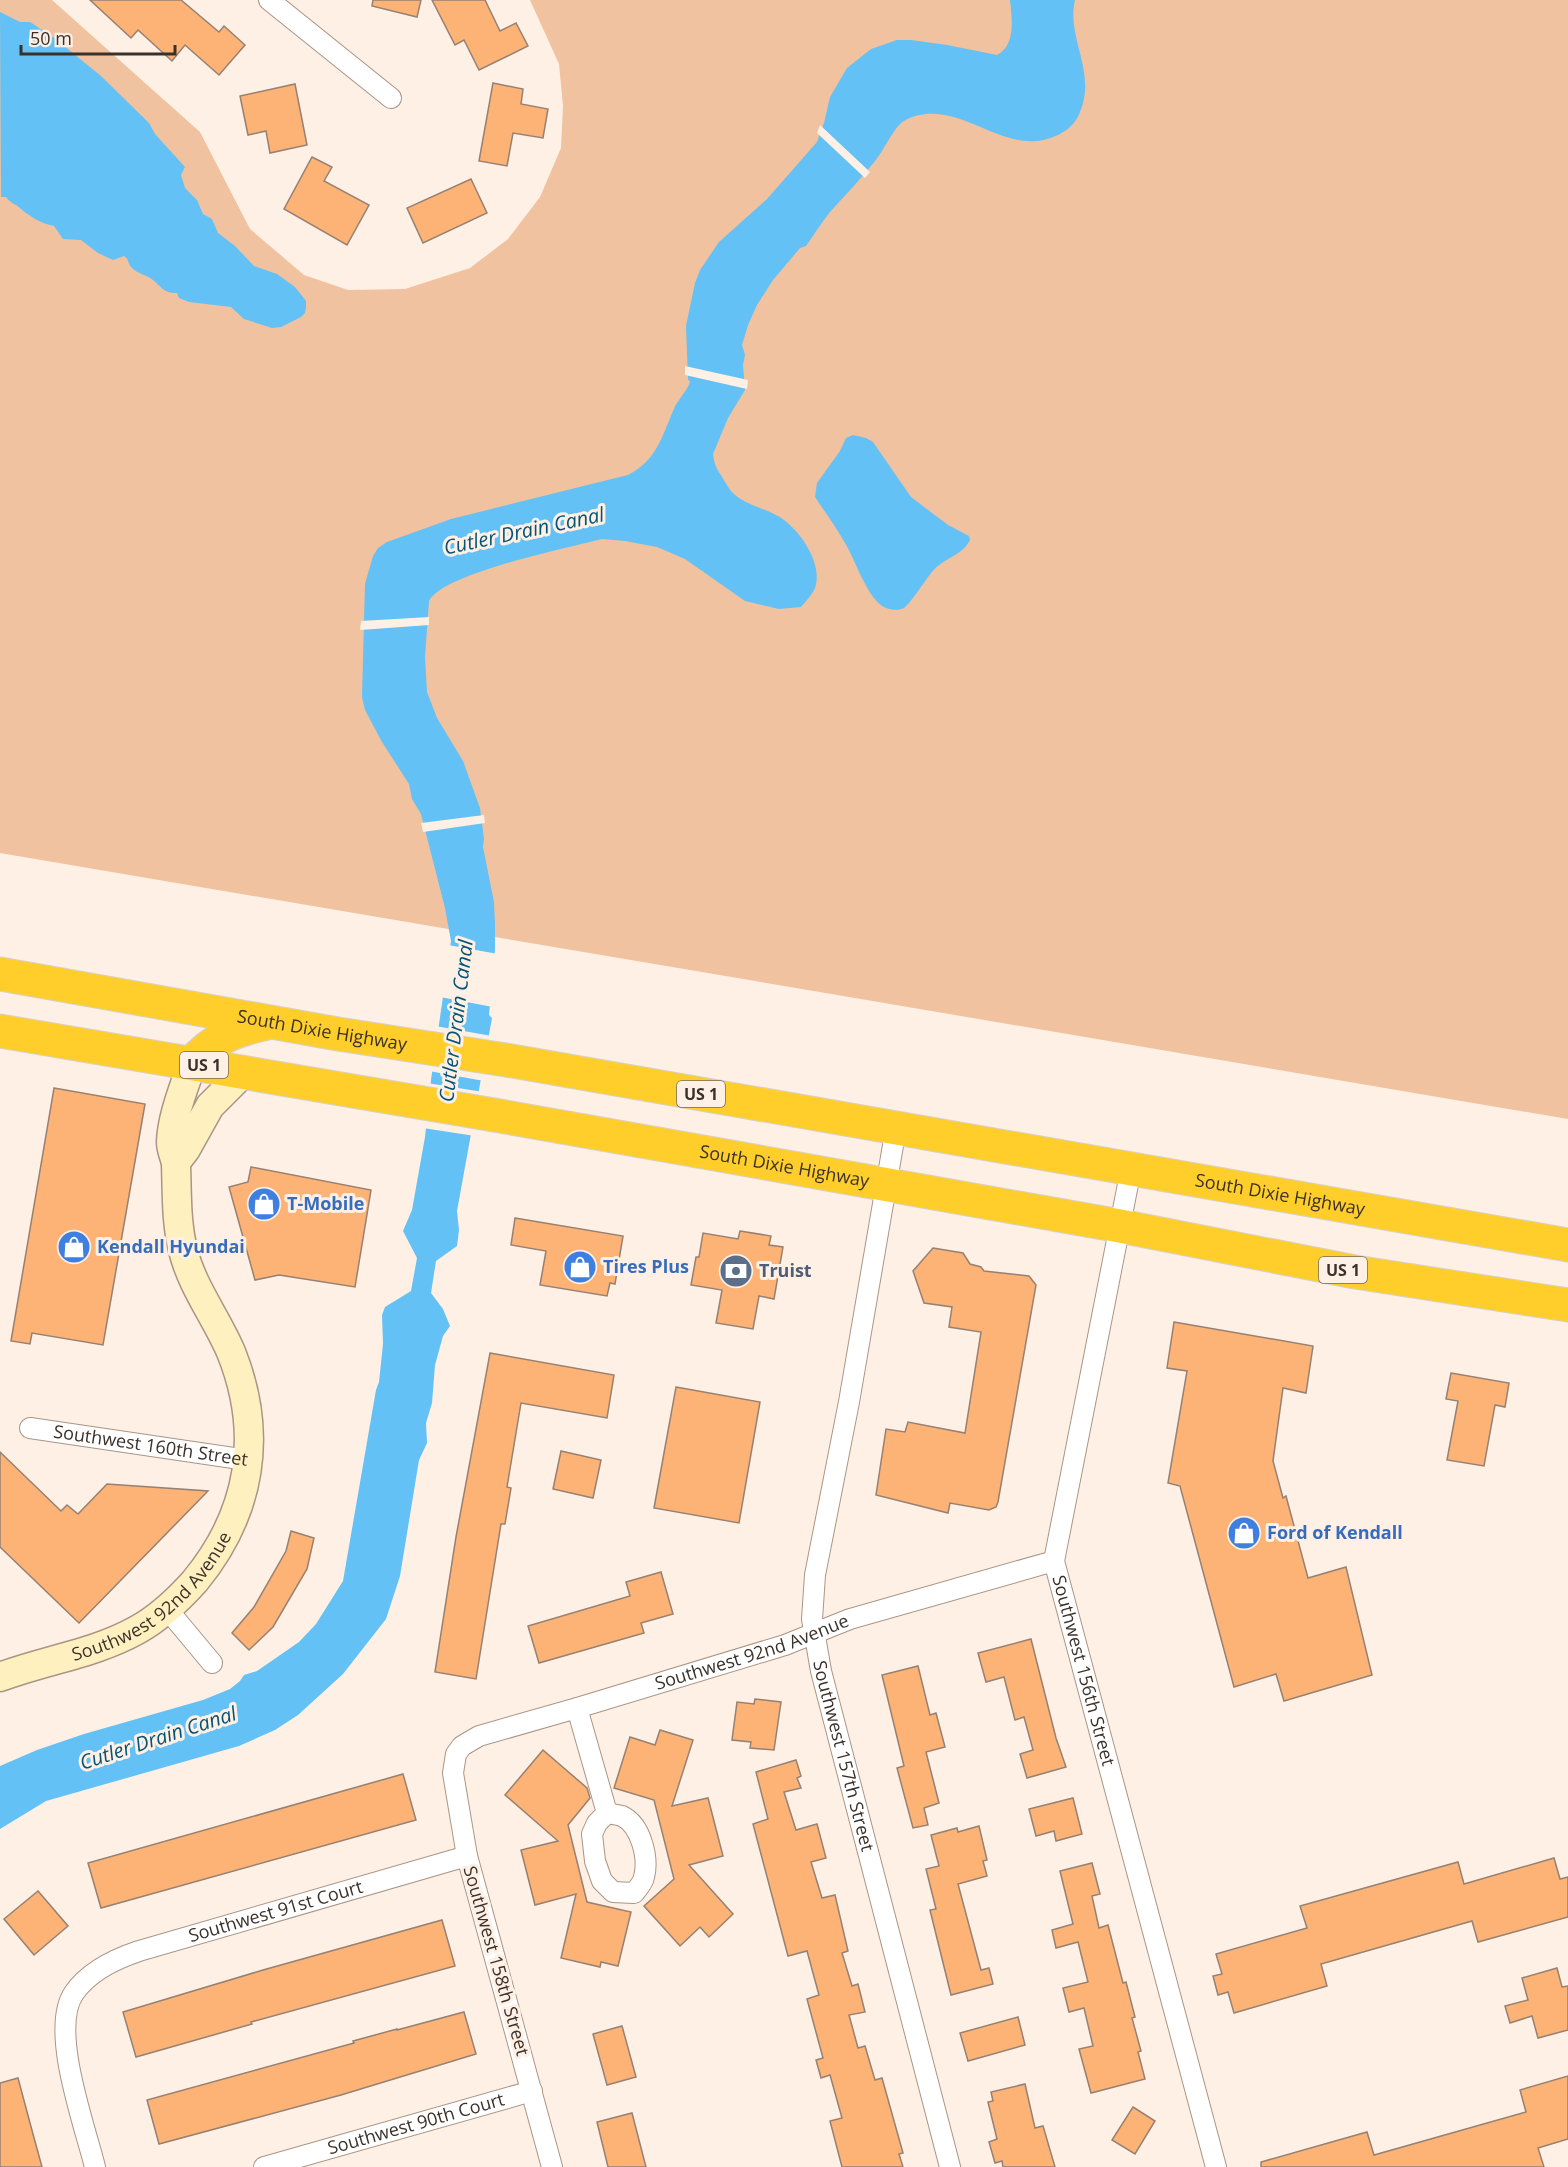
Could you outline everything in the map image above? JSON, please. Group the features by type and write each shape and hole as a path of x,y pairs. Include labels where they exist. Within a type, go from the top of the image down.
{"highway":[{"name":"South Dixie Highway","path":"0,974 1568,1245"},
{"path":"192,1063 205,1048 226,1036 247,1027 272,1022"},
{"name":"South Dixie Highway","path":"0,1031 501,1116 1120,1226 1355,1272 1568,1305"}],"street":[{"path":"269,0 391,98"},
{"name":"Southwest 160th Street","path":"30,1428 248,1460 247,1417 238,1375 230,1351 198,1292 183,1250 177,1200 176,1162 171,1144 192,1063"},
{"path":"176,1162 186,1149 210,1106 244,1072"},
{"name":"Southwest 157th Street","path":"896,1128 849,1402 815,1575 812,1619 821,1671 950,2167"},
{"name":"Southwest 156th Street","path":"1131,1169 1054,1561 1216,2167"},
{"name":"Southwest 92nd Avenue","path":"0,1677 123,1637 150,1622 186,1592 221,1546 231,1528 247,1473 248,1460"},
{"name":"Southwest 92nd Avenue","path":"456,1754 462,1746 479,1736 813,1635 850,1619 1054,1561"},
{"path":"166,1609 212,1663"},
{"path":"577,1708 607,1813"},
{"name":"Southwest 158th Street","path":"456,1754 454,1785 467,1856 552,2167"},
{"name":"Southwest 91st Court","path":"95,2167 70,2068 65,2024 69,2002 89,1976 108,1964 139,1951 467,1856"},
{"name":"Southwest 90th Court","path":"264,2167 532,2091"}],"shaded area":[{"path":"0,0 52,0 200,132 250,229 304,275 348,290 405,289 470,268 508,239 540,197 561,148 563,106 559,64 530,0 1568,0 1568,1119 0,853"}],"water":[{"name":"Cutler Drain Canal","path":"1010,0 1075,0 1074,28 1085,83 1080,112 1074,123 1058,135 1041,141 1024,141 943,115 923,114 904,121 870,168 827,216 806,246 800,248 773,280 757,305 748,325 742,345 745,355 743,365 745,390 728,418 713,454 714,460 718,470 736,496 784,520 804,541 813,560 817,579 814,591 801,607 779,609 745,601 685,559 657,547 602,539 481,571 439,591 429,601 425,657 427,692 437,718 463,761 480,808 483,847 494,902 495,950 489,1015 492,1018 457,1211 459,1230 457,1246 436,1261 431,1293 443,1309 450,1326 443,1336 435,1365 432,1403 426,1423 427,1443 419,1460 400,1576 386,1619 343,1674 298,1715 275,1730 239,1746 46,1801 0,1829 0,1766 84,1734 203,1700 230,1689 244,1675 257,1671 299,1642 316,1624 343,1581 379,1382 383,1344 382,1315 385,1307 411,1291 417,1258 403,1231 412,1210 425,1137 451,941 421,814 412,799 409,784 365,710 362,697 365,584 373,556 378,548 387,542 451,519 628,475 645,463 657,448 675,407 690,382 686,326 700,270 719,242 767,199 817,142 830,97 847,68 871,49 897,40 947,45 997,55 1003,51 1010,38 1012,23"},
{"path":"0,12 20,22 30,22 53,37 101,76 149,123 155,134 185,167 181,175 185,188 197,200 203,214 212,219 218,233 235,246 254,266 277,274 295,287 306,301 305,313 301,317 281,327 272,328 244,319 231,307 189,302 179,298 177,293 166,291 151,278 134,270 124,256 113,260 98,253 81,240 63,239 54,226 36,219 6,197 1,197"},
{"path":"853,435 873,442 911,497 948,525 969,536 970,540 967,545 936,567 910,602 902,609 887,608 876,600 842,537 815,497 817,483 840,451 846,438"}],"pier":[{"path":"820,125 870,172 865,178 817,133"},
{"path":"685,366 748,380 747,389 685,375"},
{"path":"429,617 429,625 360,630 361,621"},
{"path":"484,815 485,823 423,832 421,823"},
{"path":"448,945 498,954 493,1007 440,997"},
{"path":"435,1026 492,1036 484,1081 429,1071"},
{"path":"427,1083 483,1092 475,1136 423,1128"}],"building":[{"path":"90,0 181,0 219,32 224,26 245,45 219,75 185,45 172,61 138,30 131,38"},
{"path":"373,0 421,0 417,17 372,6"},
{"path":"432,0 485,0 500,31 516,23 528,46 479,70 464,40 455,45"},
{"path":"493,83 523,89 521,104 548,109 543,138 513,133 507,166 479,161"},
{"path":"295,84 307,145 270,153 266,131 248,135 240,96"},
{"path":"312,157 332,167 324,181 369,205 347,245 284,209"},
{"path":"471,179 487,213 423,243 407,208"},
{"name":"Kendall Hyundai","path":"54,1088 145,1104 103,1345 32,1333 30,1344 11,1341"},
{"path":"251,1167 371,1190 355,1287 279,1275 255,1280 229,1187 248,1182"},
{"name":"Tires Plus","path":"515,1218 623,1236 615,1284 610,1283 607,1296 540,1285 546,1251 511,1245"},
{"name":"Truist","path":"740,1231 771,1236 769,1245 783,1247 774,1299 759,1296 753,1329 716,1323 722,1290 691,1285 703,1233 738,1239"},
{"path":"933,1248 963,1253 970,1264 981,1267 984,1271 1029,1276 1036,1285 998,1502 996,1507 989,1510 950,1503 948,1513 876,1495 886,1429 905,1432 908,1422 965,1433 981,1332 949,1327 952,1307 924,1303 913,1271"},
{"name":"Ford of Kendall","path":"1174,1322 1313,1346 1306,1393 1283,1388 1273,1461 1283,1498 1286,1496 1308,1578 1346,1567 1372,1675 1284,1701 1276,1674 1234,1687 1180,1486 1168,1483 1187,1371 1167,1368"},
{"path":"490,1353 614,1375 607,1418 521,1403 507,1487 511,1488 505,1524 501,1524 476,1679 435,1672 456,1537"},
{"path":"1451,1373 1509,1383 1505,1407 1495,1405 1484,1466 1447,1460 1458,1401 1446,1399"},
{"path":"676,1387 760,1402 739,1523 654,1508"},
{"path":"561,1451 601,1460 593,1498 553,1489"},
{"path":"0,1452 61,1511 67,1505 78,1514 107,1484 208,1491 79,1623 0,1547"},
{"path":"291,1531 314,1538 307,1569 273,1627 249,1650 232,1633 254,1607 286,1551"},
{"path":"661,1572 673,1614 641,1623 644,1633 539,1663 528,1626 630,1596 626,1582"},
{"path":"1031,1639 1056,1738 1066,1767 1027,1778 1020,1754 1033,1750 1024,1717 1015,1720 1004,1677 986,1682 978,1653"},
{"path":"918,1666 930,1715 936,1713 945,1747 926,1752 939,1803 924,1808 928,1825 913,1828 897,1768 904,1766 882,1675"},
{"path":"755,1699 781,1702 774,1750 750,1748 751,1742 732,1740 737,1702 754,1704"},
{"path":"660,1730 693,1740 672,1806 708,1798 723,1856 689,1865 733,1914 709,1937 700,1927 680,1946 644,1906 674,1879 654,1800 614,1788 630,1737 655,1745"},
{"path":"543,1750 587,1788 590,1798 568,1825 587,1902 631,1912 618,1966 601,1962 600,1967 561,1958 576,1894 535,1905 521,1850 558,1841 505,1795"},
{"path":"796,1760 801,1776 797,1778 801,1788 784,1792 796,1830 817,1824 826,1858 811,1862 822,1898 835,1895 848,1951 842,1953 852,1986 858,1984 865,2012 849,2015 858,2048 865,2046 875,2080 882,2078 903,2153 899,2154 903,2167 842,2167 830,2121 842,2118 830,2075 821,2078 816,2060 823,2058 807,1999 819,1995 807,1951 788,1956 753,1824 768,1819 756,1772"},
{"path":"403,1774 416,1820 101,1908 88,1863"},
{"path":"1073,1798 1082,1834 1056,1841 1054,1831 1036,1836 1029,1809"},
{"path":"979,1826 987,1860 983,1861 987,1876 958,1884 981,1970 989,1968 993,1984 951,1995 930,1910 936,1909 926,1869 939,1866 931,1835 957,1828 958,1832"},
{"path":"1554,1858 1560,1879 1568,1877 1568,1917 1478,1942 1472,1921 1321,1964 1327,1986 1234,2013 1228,1992 1218,1995 1213,1976 1222,1974 1216,1954 1307,1928 1300,1906 1458,1862 1464,1884"},
{"path":"1092,1863 1100,1894 1092,1896 1099,1928 1108,1925 1123,1983 1126,1982 1135,2017 1132,2018 1141,2051 1138,2052 1145,2079 1091,2093 1079,2049 1093,2046 1084,2008 1069,2012 1063,1988 1088,1982 1078,1942 1056,1948 1052,1930 1073,1924 1060,1871"},
{"path":"38,1891 68,1926 34,1955 4,1919"},
{"path":"442,1920 455,1966 251,2022 252,2024 136,2057 123,2012"},
{"path":"1557,1968 1562,1987 1568,1986 1568,2030 1538,2038 1532,2016 1510,2023 1505,2006 1528,2000 1522,1978"},
{"path":"464,2012 476,2054 341,2095 159,2144 147,2100"},
{"path":"1018,2017 1025,2045 968,2061 960,2033"},
{"path":"622,2026 636,2077 607,2085 593,2034"},
{"path":"1568,2076 1568,2139 1538,2148 1544,2167 1261,2167 1261,2162 1367,2132 1374,2155 1526,2112 1520,2090"},
{"path":"18,2078 42,2167 0,2167 0,2083"},
{"path":"1025,2084 1035,2128 1043,2126 1055,2167 1003,2167 1002,2161 995,2163 989,2142 997,2139 988,2102 993,2101 991,2092"},
{"path":"1133,2107 1155,2121 1135,2154 1112,2140"},
{"path":"632,2113 646,2167 608,2167 597,2122"}],"place":[{"name":"T-Mobile","path":"264,1204"},
{"name":"Kendall Hyundai","path":"74,1247"},
{"name":"Tires Plus","path":"580,1267"},
{"name":"Truist","path":"736,1271"},
{"name":"Ford of Kendall","path":"1244,1533"}]}
